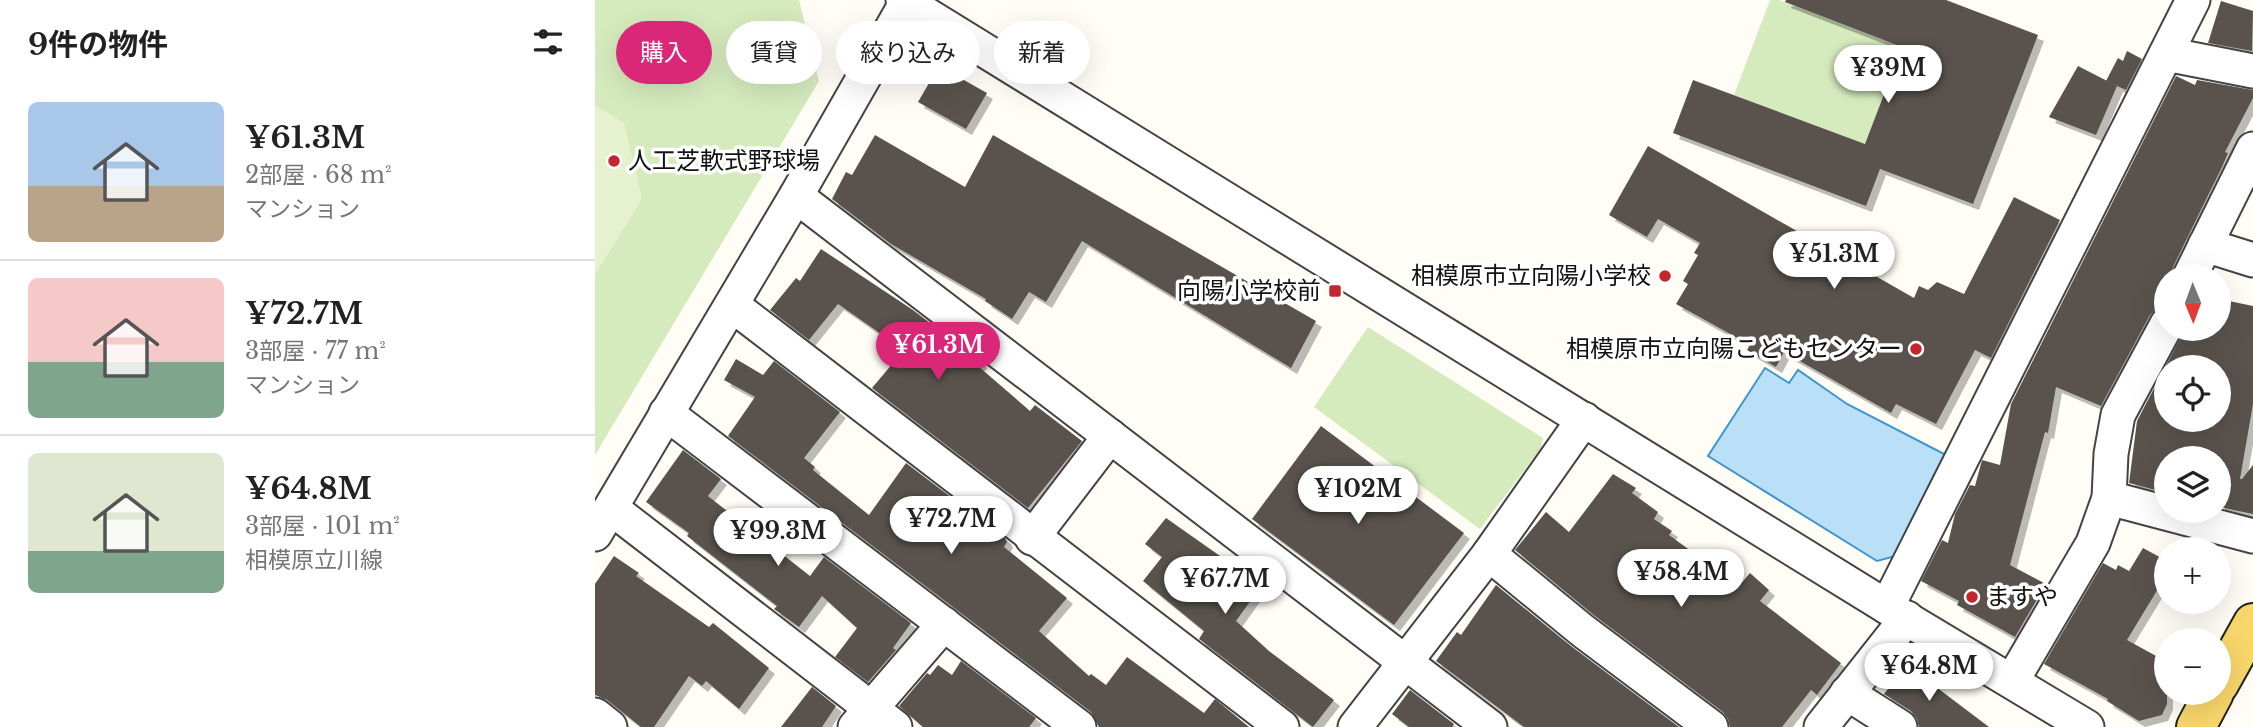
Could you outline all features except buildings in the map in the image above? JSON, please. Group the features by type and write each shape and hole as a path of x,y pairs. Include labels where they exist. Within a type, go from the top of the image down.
{"main road":[{"path":"2231,662 2253,623"},
{"path":"2196,727 2208,705"}],"street":[{"path":"1821,727 1847,694 1897,612 2193,0"},
{"path":"944,624 874,721 603,521 732,306 906,1 2087,727"},
{"path":"2166,54 2253,71"},
{"path":"2196,264 2253,149"},
{"path":"796,196 1490,727"},
{"path":"2205,245 2253,260"},
{"path":"732,306 1282,727"},
{"path":"2012,681 2093,543 2109,498 2111,454 2118,415 2158,341"},
{"path":"666,413 1079,727"},
{"path":"1355,727 1489,554 1584,419"},
{"path":"1032,538 1110,436"},
{"path":"2109,498 2253,536"},
{"path":"1489,554 1583,631 1711,727"},
{"path":"1847,694 1900,727"},
{"path":"595,715 610,727"}],"green space":[{"path":"595,0 799,0 804,21 726,21 726,84 817,84 595,455"},
{"path":"1770,0 1779,0 1902,47 1865,144 1734,95"},
{"name":"人工芝軟式野球場","path":"595,105 624,123 642,199 595,275"},
{"path":"1368,327 1543,438 1541,448 1480,529 1314,407"}],"water":[{"path":"1765,368 1789,383 1798,370 1847,404 1946,455 1896,556 1877,561 1708,456"}],"place":[{"name":"人工芝軟式野球場","path":"614,161"},
{"name":"相模原市立向陽小学校","path":"1665,276"},
{"name":"向陽小学校前","path":"1335,291"},
{"name":"相模原市立向陽こどもセンター","path":"1916,349"},
{"name":"ますや","path":"1972,597"}]}
